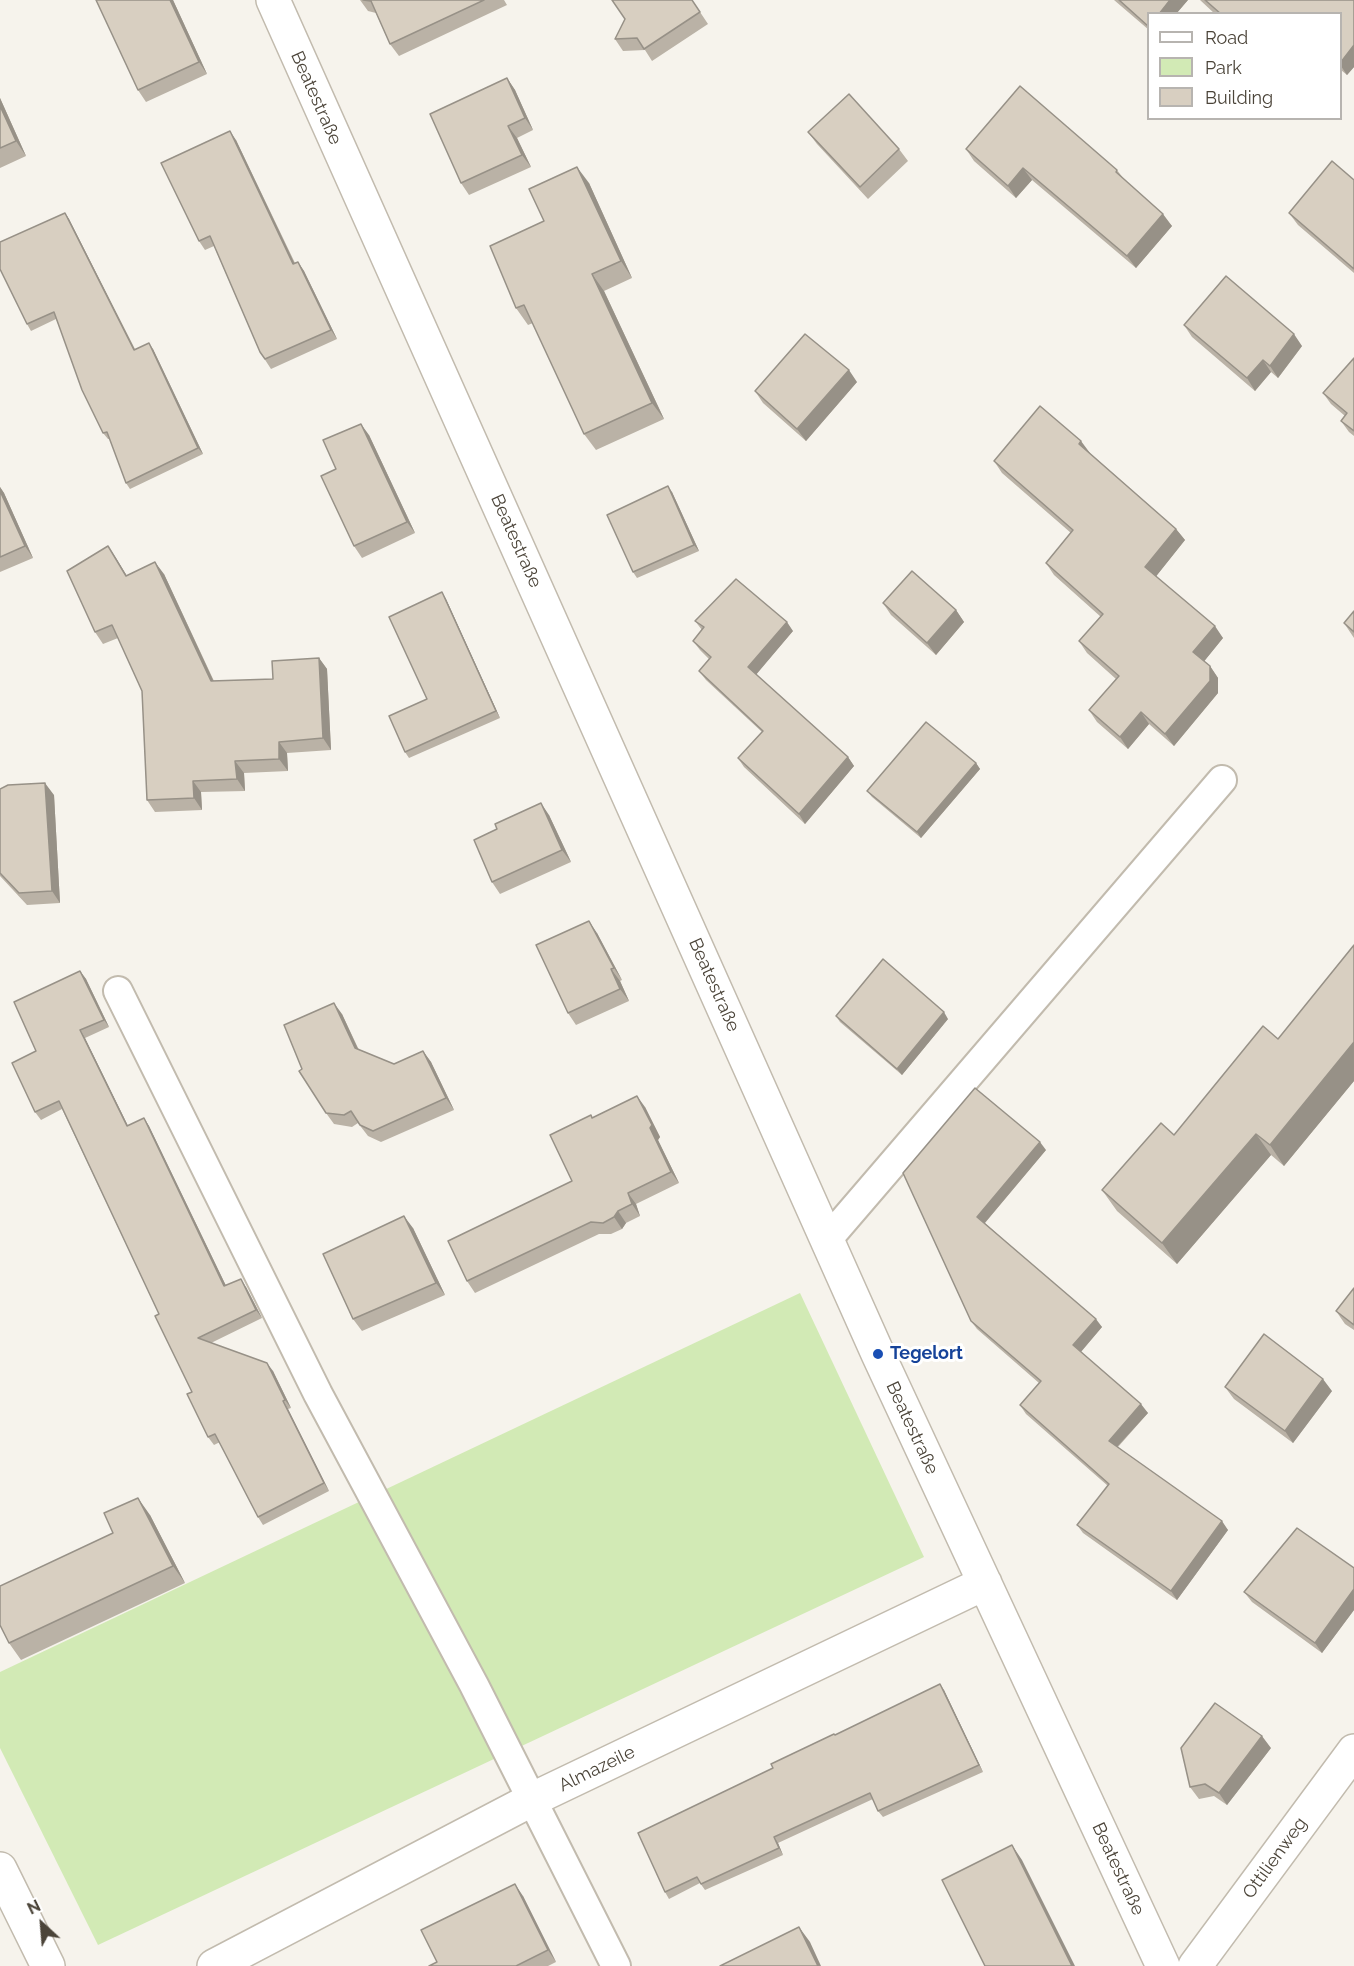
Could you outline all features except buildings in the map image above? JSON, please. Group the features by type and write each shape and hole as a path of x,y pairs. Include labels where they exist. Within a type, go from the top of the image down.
{"street":[{"name":"Beatestraße","path":"273,0 878,1354 1163,1966"},
{"name":"Almazeile","path":"214,1966 533,1799 985,1583"},
{"name":"Ottilienweg","path":"1196,1966 1354,1751"},
{"path":"0,1869 48,1966"}],"lane":[{"path":"827,1240 1222,780"},
{"path":"118,991 318,1394 533,1799 616,1966"}],"green space":[{"path":"800,1293 924,1557 98,1945 0,1748 0,1672"}],"place":[{"name":"Tegelort","path":"878,1354"}]}
